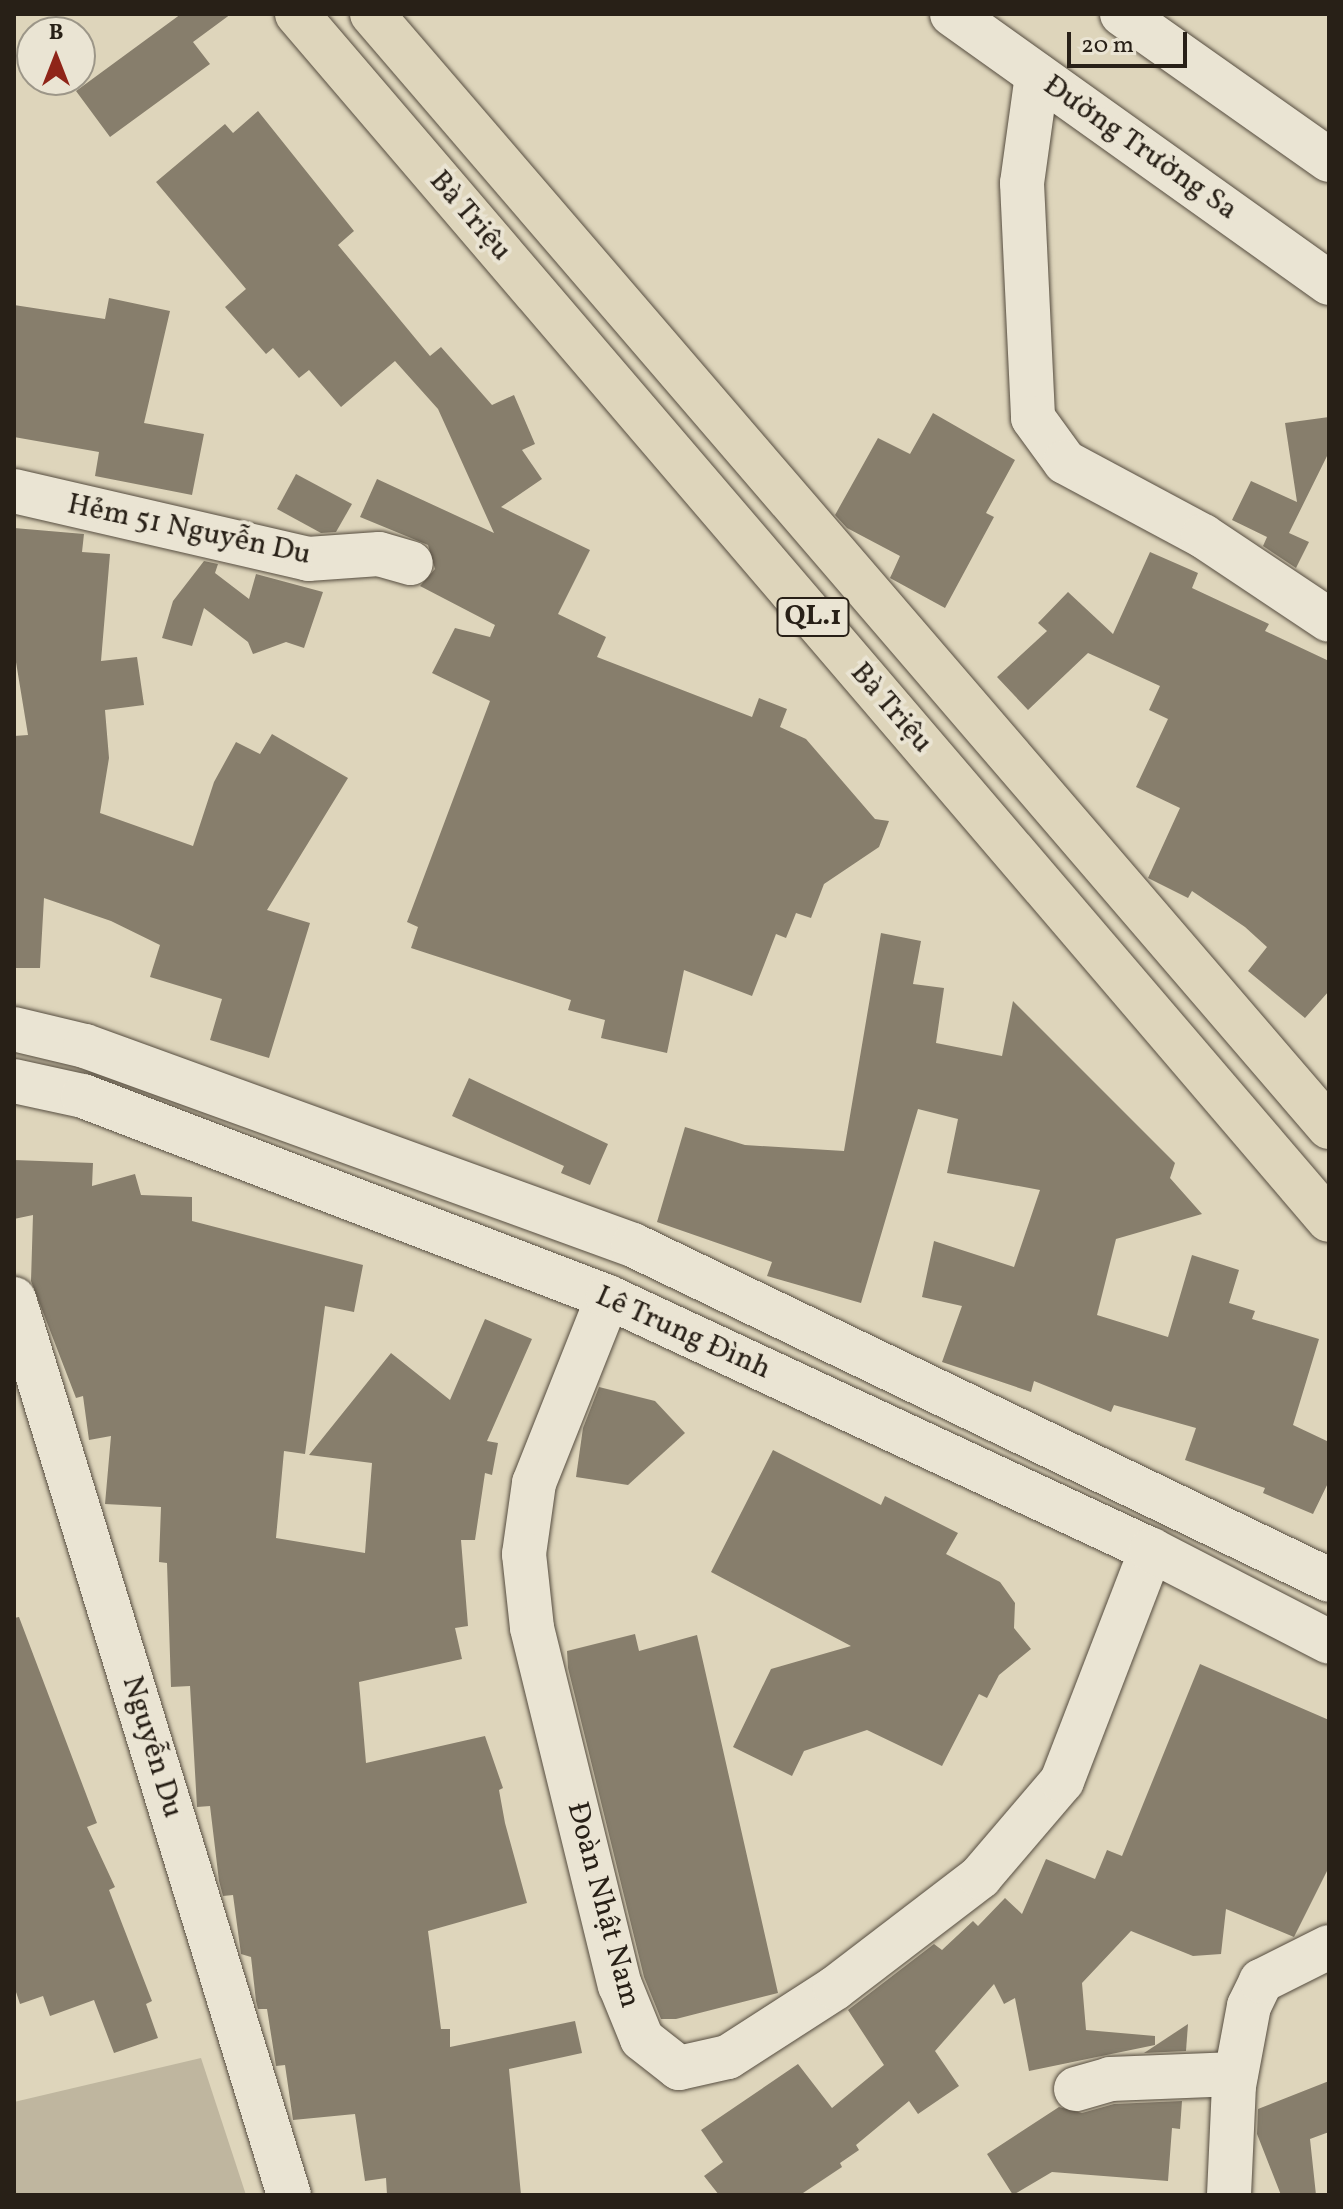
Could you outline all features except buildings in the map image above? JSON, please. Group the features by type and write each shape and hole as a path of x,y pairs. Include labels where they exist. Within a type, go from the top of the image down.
{"highway":[{"name":"Bà Triệu","path":"297,14 1329,1220"},
{"name":"Bà Triệu","path":"372,14 1329,1127"}],"street":[{"name":"Đường Trường Sa","path":"952,14 1329,283"},
{"path":"1122,14 1329,160"},
{"path":"1037,75 1022,183 1033,418 1065,462 1203,536 1329,620"},
{"name":"Hẻm 51 Nguyễn Du","path":"14,491 308,559 379,554 411,563"},
{"name":"Lê Trung Đình","path":"14,1029 85,1046 633,1245 1329,1580"},
{"name":"Lê Trung Đình","path":"14,1081 83,1096 608,1297 1151,1550 1329,1642"},
{"path":"608,1297 633,1245"},
{"name":"Đoàn Nhật Nam","path":"608,1297 534,1483 524,1554 532,1628 620,1985 642,2039 679,2068 728,2057 835,1988 980,1877 1062,1781 1151,1550"},
{"name":"Nguyễn Du","path":"14,1299 289,2195"},
{"path":"1229,2195 1236,2074 1249,2006 1261,1981 1329,1947"},
{"path":"1076,2089 1110,2079 1236,2074"}],"shaded area":[{"path":"201,2058 246,2195 14,2195 14,2102"}]}
